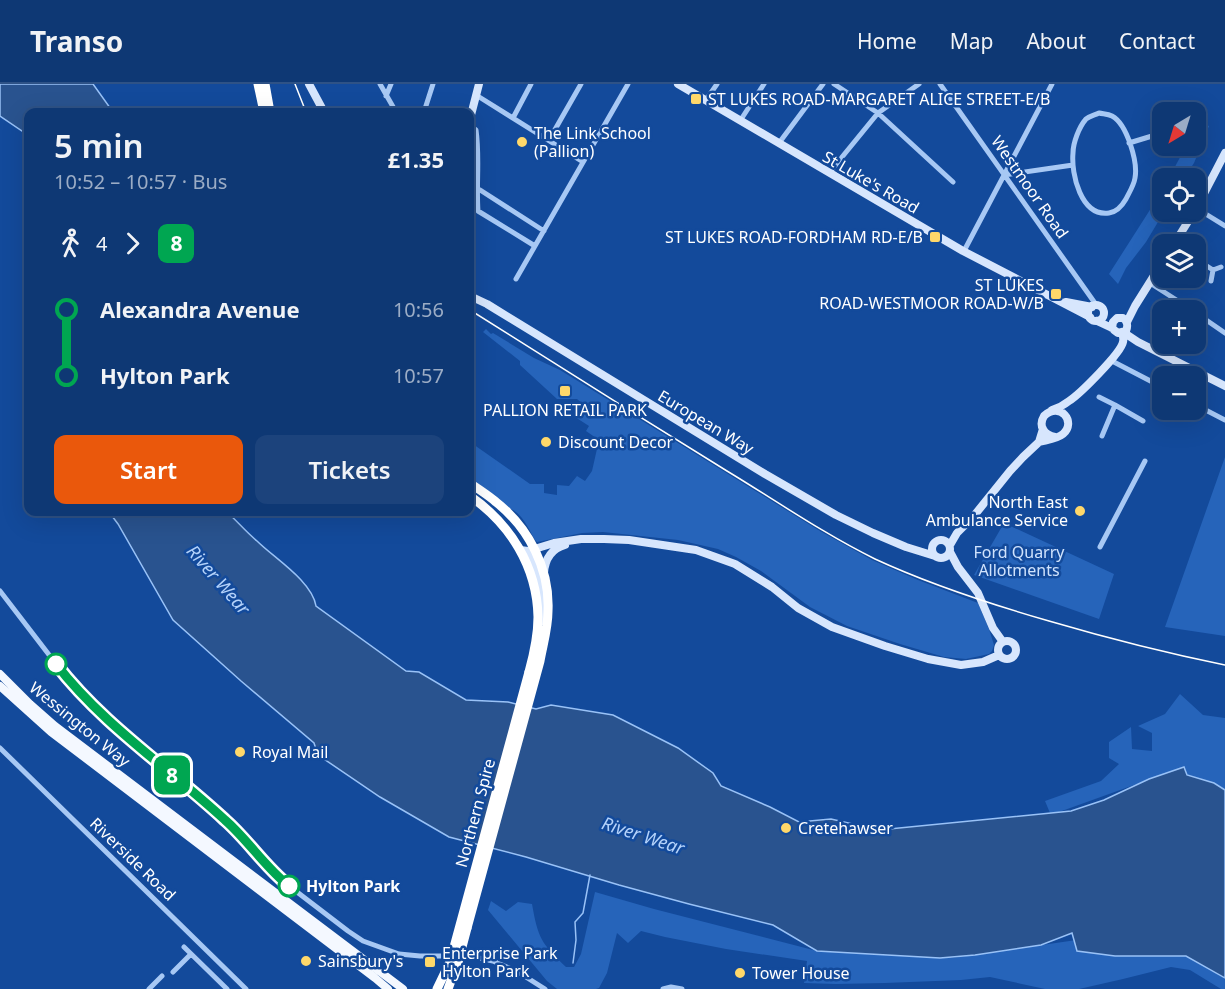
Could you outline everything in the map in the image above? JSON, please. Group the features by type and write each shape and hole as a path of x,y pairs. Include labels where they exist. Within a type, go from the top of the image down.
{"highway":[{"path":"258,84 263,108"},
{"path":"265,84 269,108"},
{"path":"474,486 496,502 522,528 534,548 544,574 548,613 544,642 533,673"},
{"path":"474,499 511,534 528,567 536,597 537,629 533,673"},
{"name":"Northern Spire","path":"454,962 533,673"},
{"path":"436,989 454,962"},
{"path":"448,989 454,962"},
{"path":"454,962 456,989"}],"main road":[{"path":"309,84 322,108"},
{"path":"473,108 479,84"},
{"name":"St Luke's Road","path":"678,84 964,251 1053,298 1093,319 1121,329 1123,318 1118,318 1097,307 1068,303 1053,298"},
{"path":"1206,193 1222,170 1225,153"},
{"path":"1039,442 1043,429 1042,420 1047,412 1069,401 1112,358 1123,342 1121,329 1152,280"},
{"name":"European Way","path":"474,293 487,304"},
{"name":"European Way","path":"474,298 836,515 873,533 939,558 947,549"},
{"path":"1135,306 1113,322 1138,342 1225,386"},
{"path":"1097,307 1104,314 1103,317 1093,319 1089,311 1097,307"},
{"path":"947,549 957,533 1023,457 1039,442 1064,434 1067,428 1066,417 1069,401"},
{"path":"1052,410 1061,412 1066,417"},
{"path":"1043,429 1049,436 1055,437"},
{"path":"544,574 545,564 556,548 587,539"},
{"path":"520,550 528,551 554,543 587,539 629,540 696,550 735,564 772,587 798,608 832,627 885,646 928,659 961,665 983,662 999,656"},
{"path":"919,550 940,539 978,593 993,628 1002,642"},
{"path":"933,543 932,551 935,556"},
{"path":"534,548 531,555 540,583 542,603 542,614 537,629"},
{"path":"1007,641 1013,644 1016,652 1008,660 999,656 997,650 1002,642 1007,641"},
{"name":"Wessington Way","path":"0,674 55,726 403,989"},
{"name":"Wessington Way","path":"0,686 51,732 388,989"}],"street":[{"path":"380,84 394,108"},
{"path":"386,96 391,84"},
{"path":"425,108 433,84"},
{"path":"513,118 531,84"},
{"path":"549,140 581,84"},
{"path":"516,279 628,84"},
{"path":"706,100 717,84"},
{"path":"740,121 764,84"},
{"path":"779,143 824,84"},
{"path":"834,84 878,113 953,182"},
{"path":"829,172 878,113 919,84"},
{"name":"Westmoor Road","path":"940,84 1097,307"},
{"path":"964,251 1052,84"},
{"path":"476,95 584,162"},
{"path":"1099,113 1111,114 1121,122 1128,134 1129,143 1135,164 1135,178 1130,191 1122,206 1112,213 1100,213 1088,206 1080,194 1073,165 1073,151 1081,127 1088,118 1099,113"},
{"path":"474,126 478,143 478,211 535,246"},
{"path":"1129,143 1152,136"},
{"path":"1004,175 1073,165"},
{"path":"477,188 544,231"},
{"path":"1206,215 1225,226"},
{"path":"1206,265 1213,270"},
{"path":"1213,270 1221,267"},
{"path":"1211,281 1213,270"},
{"path":"1150,283 1176,300"},
{"path":"1206,320 1225,333"},
{"path":"1112,358 1152,381"},
{"path":"1099,397 1143,421"},
{"path":"1102,436 1115,405"},
{"path":"1206,410 1225,420"},
{"path":"1100,547 1145,462"},
{"path":"0,591 63,673 90,702 146,753 226,820 280,879 363,941 399,954 420,957 469,956 493,961 518,972 545,989"},
{"name":"Riverside Road","path":"0,748 246,989"},
{"path":"184,947 227,989"},
{"path":"173,972 191,954"},
{"path":"149,989 162,976"},
{"path":"663,989 671,987 682,989"}],"green space":[{"path":"1181,156 1197,156 1191,168 1174,168"},
{"path":"1152,207 1152,222 1158,222 1146,242 1126,268 1118,284 1109,274"},
{"path":"486,329 534,358 560,370 820,531 872,560 978,603 994,645 992,651 989,654 966,659 944,657 847,626 810,607 761,571 718,549 678,540 603,532 582,533 537,542 518,514 474,481 474,445 530,484 544,484 544,493 557,495 557,485 569,486 577,476 585,481 592,471 599,440 586,431 589,426 575,417 583,404 577,399 557,399 520,365 520,361 483,332"},
{"path":"1225,457 1225,636 1165,627"},
{"name":"Ford Quarry Allotments","path":"1004,523 1114,574 1099,619 974,575"},
{"path":"1180,694 1203,715 1225,718 1225,790 1214,783 1187,775 1184,767 1059,812 1050,813 1045,801 1101,781 1119,764 1109,758 1109,742 1131,727 1132,749 1152,751 1152,733 1138,726 1165,714"},
{"path":"595,892 817,951 953,958 1111,935 1173,948 1225,972 1225,989 1221,989 1190,970 1171,967 1079,989 1045,989 990,977 885,983 804,983 807,961 726,949 641,931 628,943 617,933 607,973 599,988 557,989 547,981 488,910 491,901 506,911 518,902 532,904 536,925 546,945 566,967 574,967 581,954"}],"water":[{"path":"0,84 93,84 110,108 24,108 24,132 0,116"},
{"name":"River Wear","path":"112,516 231,516 300,579 313,597 316,606 406,671 419,672 466,700 508,702 536,709 551,705 613,715 678,748 713,773 721,786 799,822 831,819 879,830 1071,811 1184,767 1187,775 1214,783 1225,790 1225,978 1186,956 1115,956 1077,951 1072,933 1041,945 940,958 817,951 773,925 449,837 380,797 318,755 314,743 173,620"}],"waterway":[{"path":"573,963 576,940 575,922 583,913 590,875"}],"tram line":[{"path":"295,84 304,108"},
{"path":"474,313 837,539 875,559 939,586 1027,615 1137,645 1225,665"}],"bus line":[{"name":"8","path":"56,664 76,688 110,721 226,820 289,886"}],"place":[{"name":"ST LUKES ROAD-MARGARET ALICE STREET-E/B","path":"696,99"},
{"name":"The Link School (Pallion)","path":"522,142"},
{"name":"ST LUKES ROAD-FORDHAM RD-E/B","path":"935,237"},
{"name":"ST LUKES ROAD-WESTMOOR ROAD-W/B","path":"1056,294"},
{"name":"PALLION RETAIL PARK","path":"565,391"},
{"name":"Discount Decor","path":"546,442"},
{"name":"North East Ambulance Service","path":"1080,511"},
{"name":"Royal Mail","path":"240,752"},
{"name":"Cretehawser","path":"786,828"},
{"name":"Hylton Park","path":"289,886"},
{"name":"Sainsbury's","path":"306,961"},
{"name":"Enterprise Park Hylton Park","path":"430,962"},
{"name":"Tower House","path":"740,973"}]}
